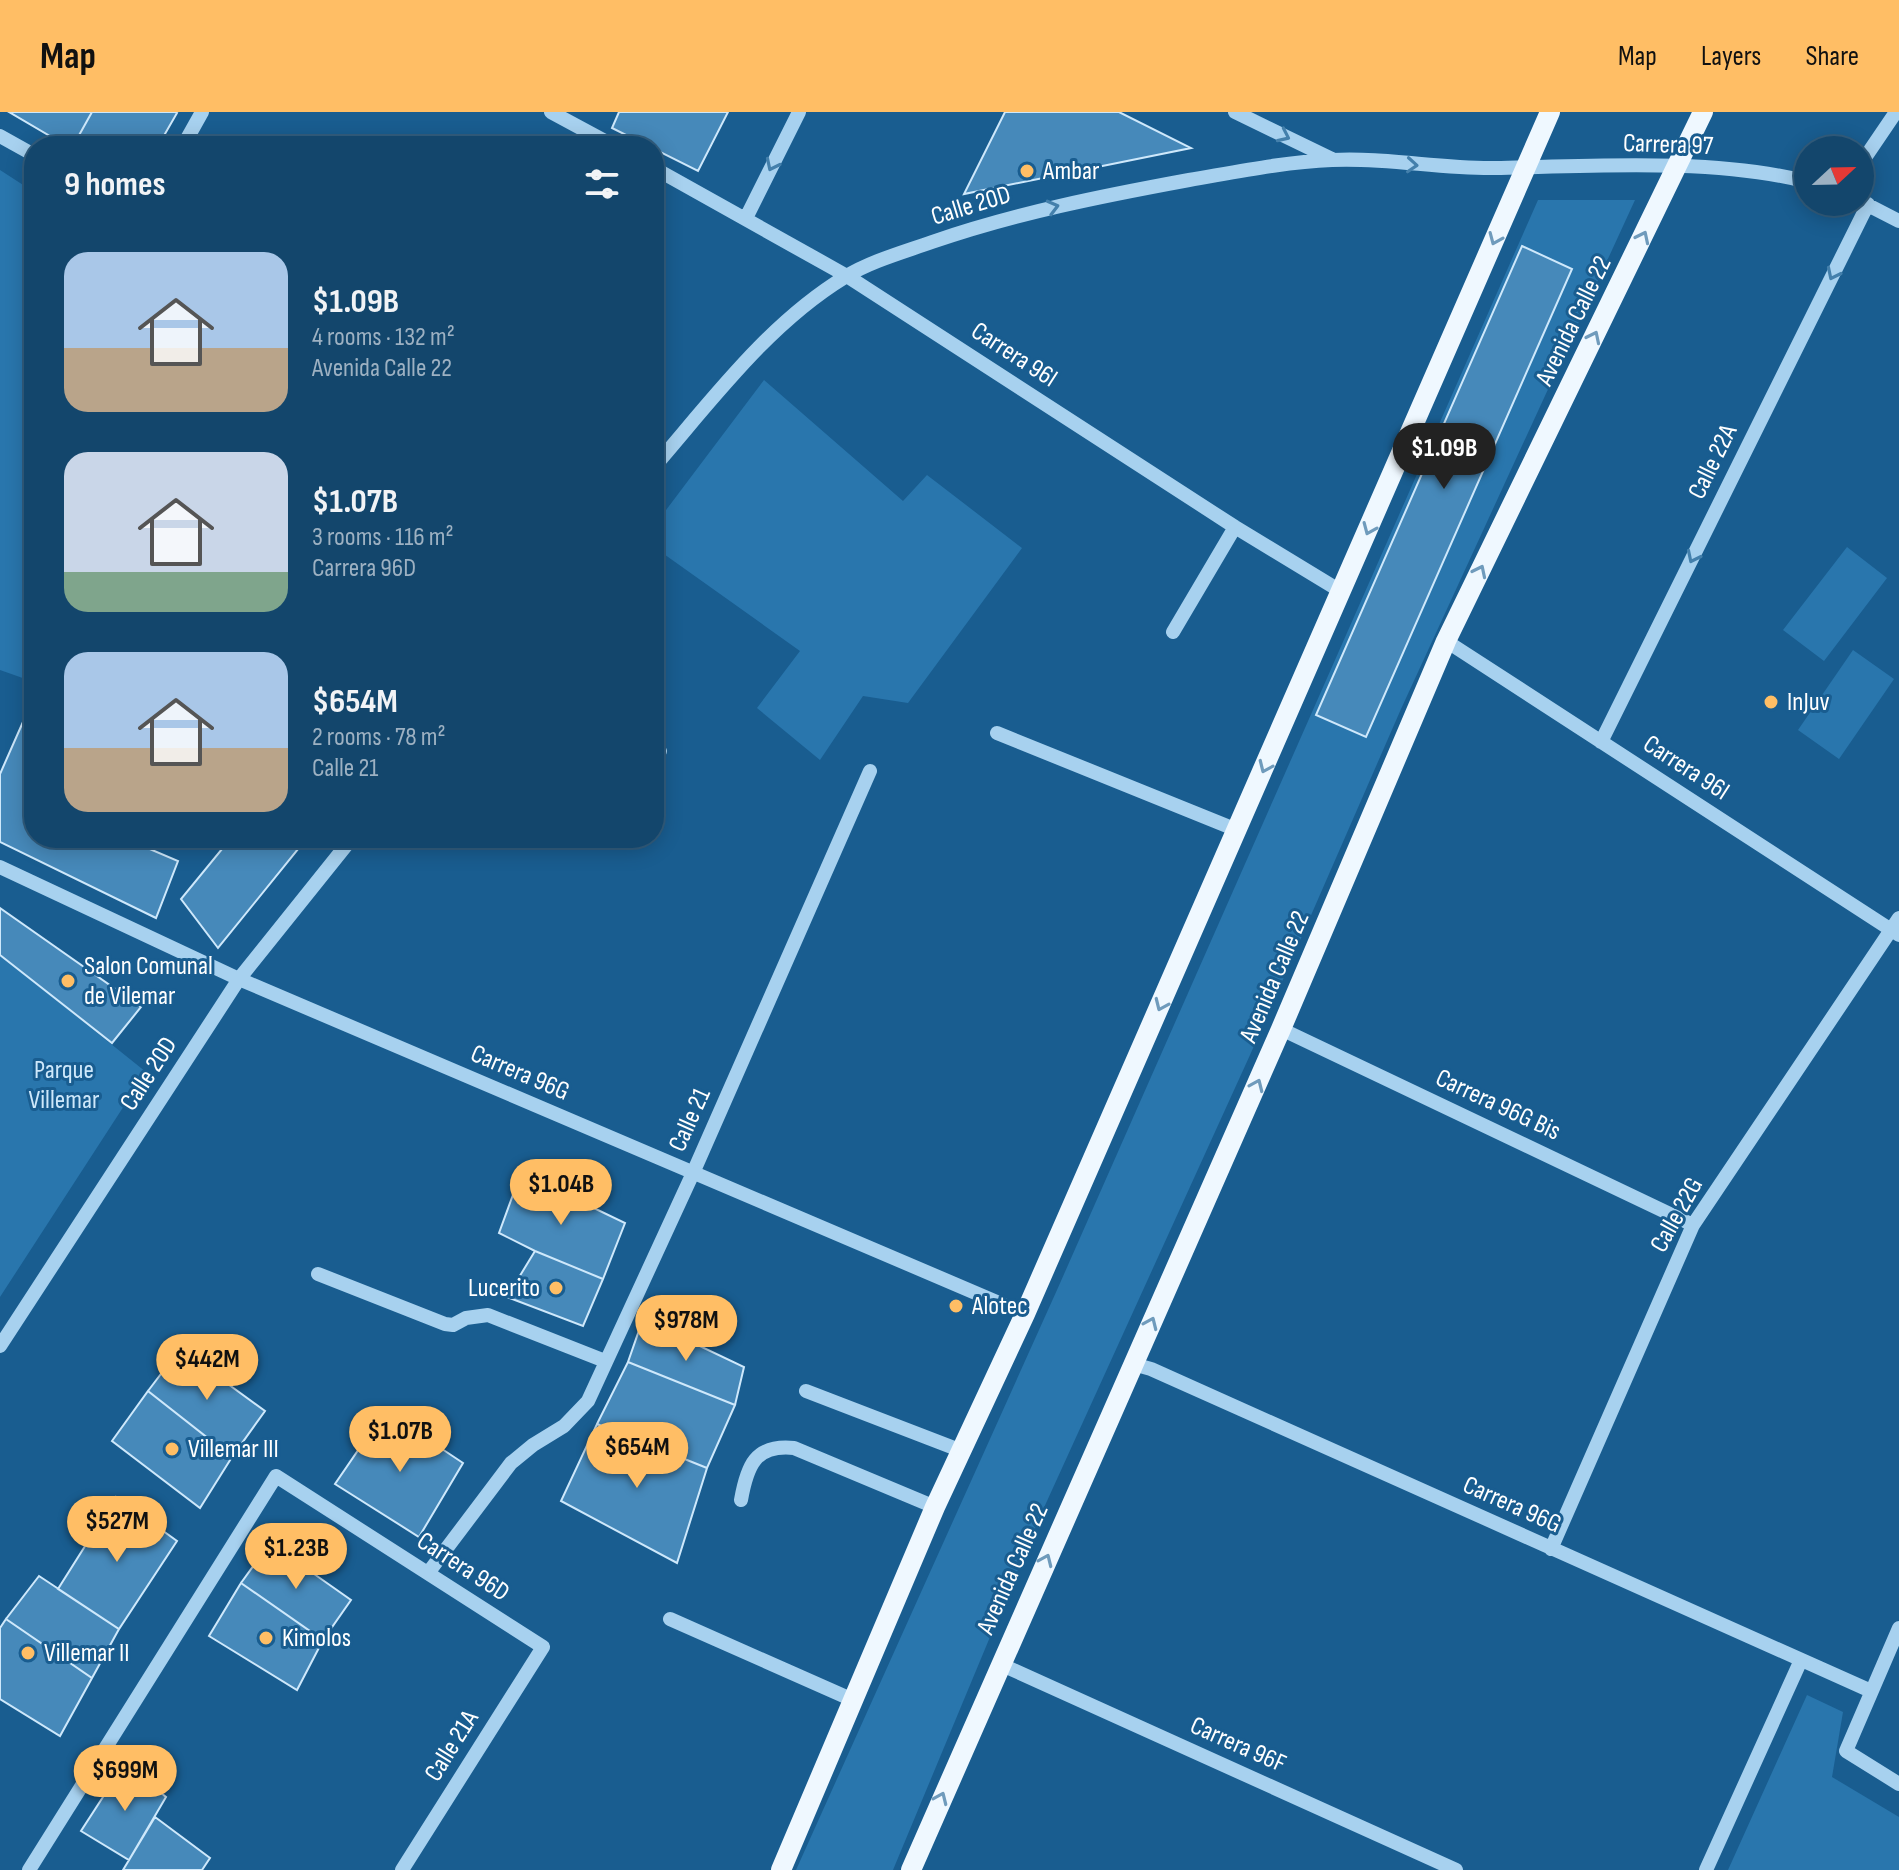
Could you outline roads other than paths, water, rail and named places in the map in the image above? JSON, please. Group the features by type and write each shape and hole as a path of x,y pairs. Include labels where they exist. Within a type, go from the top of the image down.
{"main road":[{"path":"781,1870 935,1507 1025,1314 1550,112"},
{"name":"Avenida Calle 22","path":"911,1870 1281,1029 1446,641 1703,112"}],"street":[{"path":"189,136 202,112"},
{"path":"551,112 595,136"},
{"path":"746,218 799,112"},
{"path":"1235,112 1334,160"},
{"path":"1874,144 1896,112"},
{"path":"0,136 24,149"},
{"name":"Calle 20D","path":"664,456 756,351 795,313 847,276 905,251 968,230 1083,199 1260,168 1334,160 1464,168 1526,167"},
{"name":"Carrera 97","path":"1526,167 1678,167 1794,180"},
{"name":"Carrera 96I","path":"664,173 847,276 1235,527 1342,592"},
{"path":"1874,207 1899,221"},
{"name":"Calle 22A","path":"1601,742 1857,216"},
{"path":"1173,632 1235,527"},
{"name":"Carrera 96I","path":"1446,641 1896,927"},
{"path":"997,733 1237,830"},
{"name":"Calle 21","path":"428,1573 511,1463 564,1426 588,1401 693,1173 870,771"},
{"name":"Calle 20D","path":"0,1346 239,979 344,848"},
{"name":"Carrera 96G","path":"0,867 239,979 1025,1314"},
{"name":"Calle 22G","path":"1551,1549 1693,1225 1896,927"},
{"name":"Carrera 96G Bis","path":"1281,1029 1693,1225"},
{"path":"318,1274 448,1325 479,1314 488,1315 605,1361"},
{"name":"Carrera 96G","path":"1133,1364 1151,1369 1871,1691"},
{"path":"806,1391 962,1451"},
{"path":"741,1500 747,1471 759,1455 777,1446 794,1448 935,1507"},
{"name":"Carrera 96D","path":"29,1870 276,1476 543,1647"},
{"path":"670,1619 853,1700"},
{"path":"1899,1628 1846,1751 1899,1784"},
{"name":"Calle 21A","path":"402,1870 543,1647"},
{"path":"1706,1870 1801,1660"},
{"name":"Carrera 96F","path":"1000,1664 1456,1870"}],"place":[{"name":"Ambar","path":"1027,171"},
{"name":"InJuv","path":"1771,702"},
{"name":"Salon Comunal de Vilemar","path":"68,981"},
{"name":"Lucerito","path":"556,1288"},
{"name":"Alotec","path":"956,1306"},
{"name":"Villemar III","path":"172,1449"},
{"name":"Kimolos","path":"266,1638"},
{"name":"Villemar II","path":"28,1653"}],"park label":[{"name":"Parque Villemar","path":"64,1085"}]}
